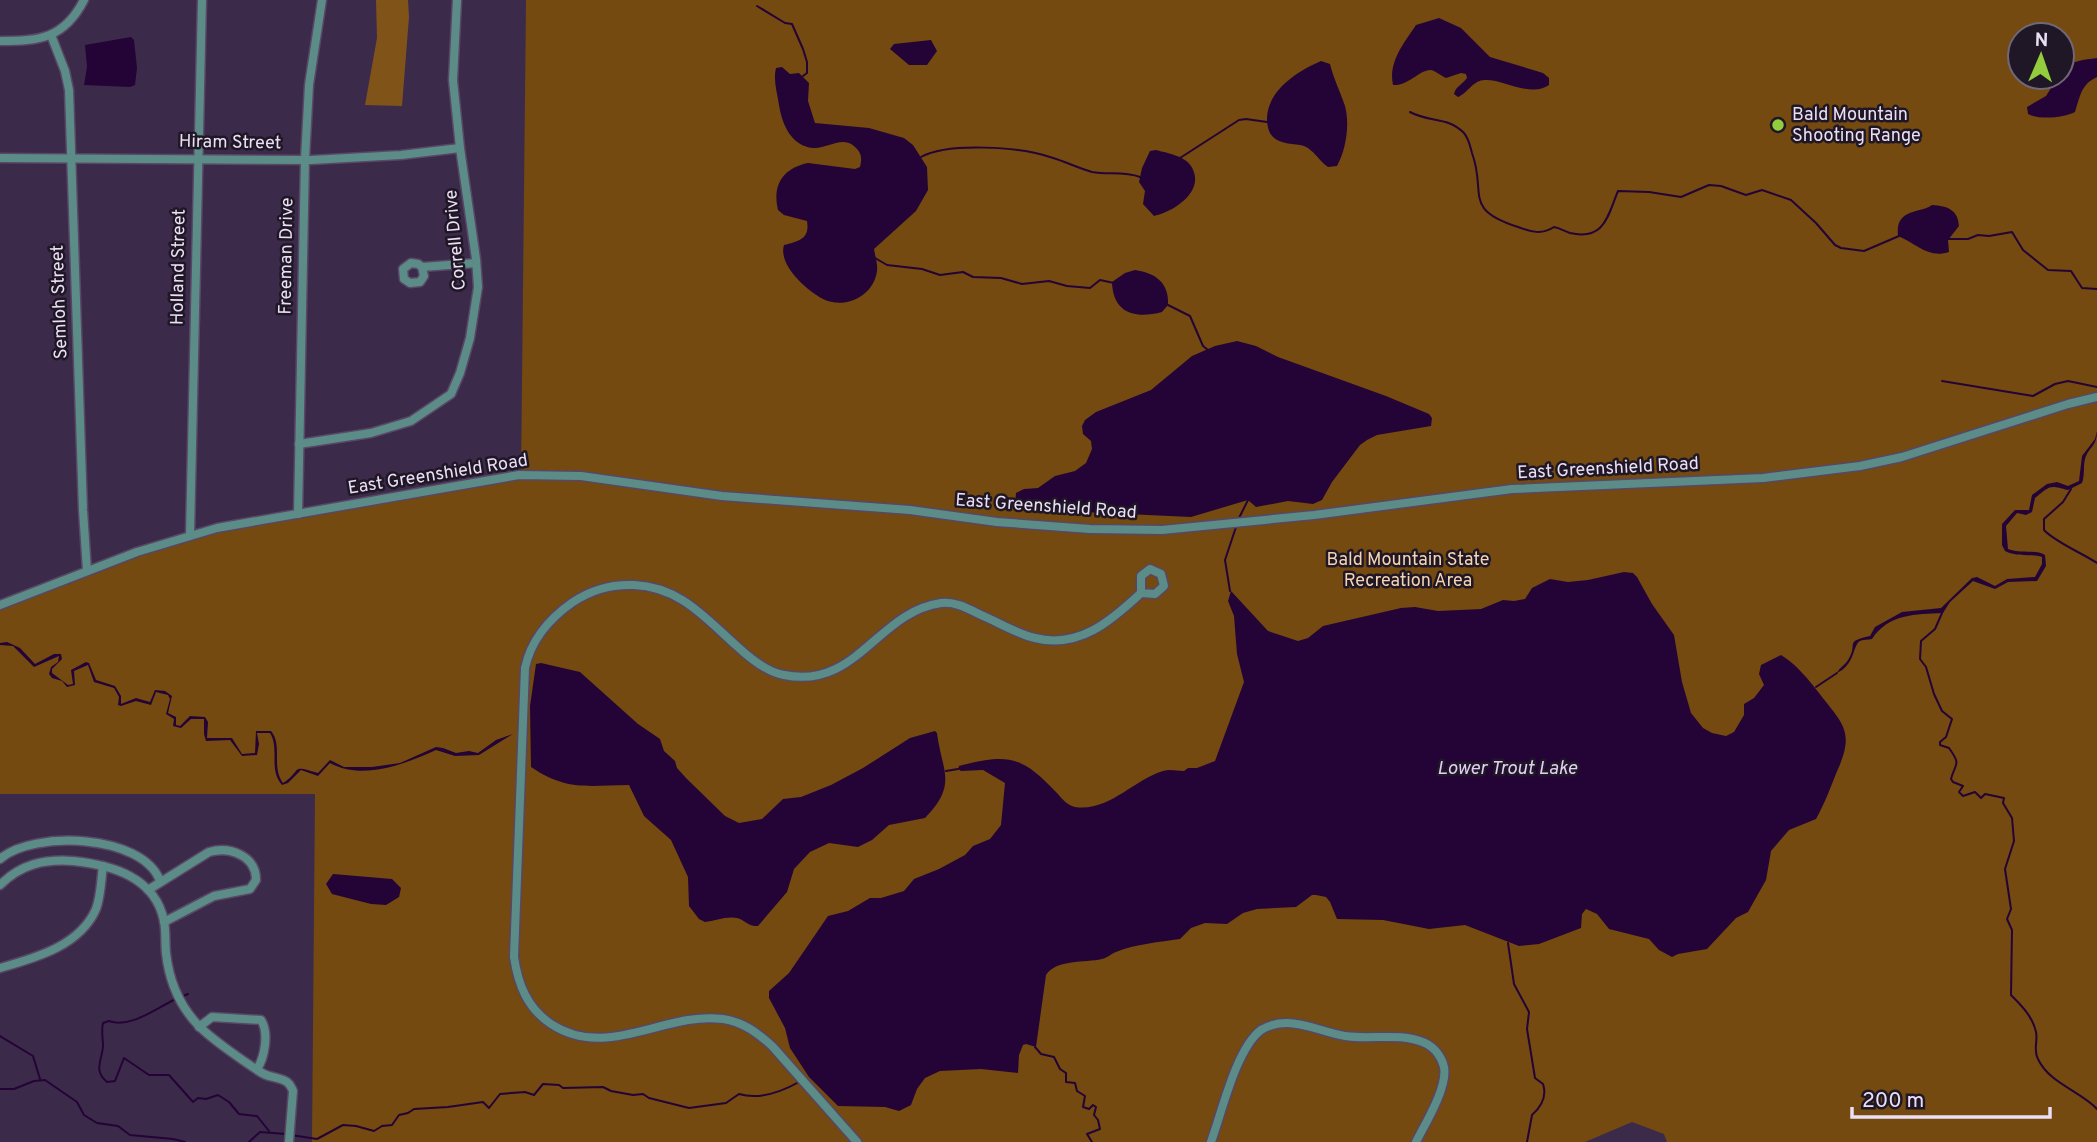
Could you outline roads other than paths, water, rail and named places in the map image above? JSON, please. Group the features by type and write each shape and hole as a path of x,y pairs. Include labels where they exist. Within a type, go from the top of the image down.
{"street":[{"path":"0,41 42,39 51,35 71,20 84,0"},
{"name":"Holland Street","path":"190,534 202,0"},
{"name":"Freeman Drive","path":"298,514 305,159 309,85 322,0"},
{"name":"Correll Drive","path":"299,444 392,428 411,421 451,394 464,360 476,310 478,287 453,80 457,0"},
{"name":"Semloh Street","path":"51,35 65,71 69,90 83,510 88,571"},
{"name":"Hiram Street","path":"0,158 305,159 401,155 460,148"},
{"path":"422,267 476,262"},
{"name":"East Greenshield Road","path":"0,605 190,534 502,477 557,475 722,496 910,510 996,522 1090,529 1162,530 1327,514 1512,489 1763,478 1860,466 1902,457 2055,407 2097,397"},
{"path":"857,1142 774,1047 742,1024 722,1019 700,1019 607,1038 583,1039 543,1019 528,1001 518,982 514,957 525,668 531,647 561,610 579,598 601,588 646,586 680,597 762,667 782,675 801,677 822,675 841,668 909,613 942,603 961,606 1033,638 1063,641 1081,636 1109,622 1141,593"},
{"path":"0,859 19,848 37,843 99,844 132,854 153,869 160,881"},
{"path":"148,890 216,850 234,852 248,859 256,874 254,885 250,889 214,896 164,922"},
{"path":"2,879 26,866 71,861 120,870 135,878 154,898 164,922 169,973 183,1006 199,1027 257,1069 268,1076 287,1081 291,1086 293,1091 289,1142"},
{"path":"0,968 47,953 71,940 85,928 96,909 103,866"},
{"path":"199,1027 212,1017 261,1020 264,1028 264,1057 257,1069"},
{"path":"1211,1142 1238,1063 1248,1048 1262,1030 1276,1024 1291,1023 1345,1036 1410,1038 1427,1044 1436,1051 1444,1066 1443,1087 1416,1142"}],"water":[{"path":"1439,18 1461,28 1490,57 1543,73 1549,78 1549,85 1534,90 1485,80 1477,82 1458,97 1454,94 1455,91 1467,78 1466,74 1446,78 1435,71 1427,70 1404,83 1393,85 1395,61 1416,25"},
{"path":"131,37 134,40 137,68 135,85 84,85 87,67 85,45"},
{"path":"931,40 937,51 927,65 909,65 890,49 894,44"},
{"path":"2097,58 2097,77 2084,87 2075,112 2052,118 2028,114 2027,107 2046,96 2049,91 2076,91 2078,61"},
{"path":"1321,61 1330,64 1345,106 1347,121 1340,160 1337,166 1328,167 1308,148 1276,140 1270,133 1267,120 1273,98 1286,82"},
{"path":"782,67 790,74 799,73 809,83 808,101 815,123 869,128 904,138 913,145 927,167 928,190 916,211 874,249 877,268 875,280 864,294 849,302 823,299 809,290 789,269 783,253 784,245 805,235 807,221 784,215 778,210 777,193 781,179 799,165 808,163 855,169 860,167 861,156 855,147 845,142 813,148 793,139 782,119 776,86 776,68"},
{"path":"1156,150 1185,160 1195,175 1195,184 1186,199 1170,210 1154,216 1143,204 1145,191 1139,182 1150,151"},
{"path":"1932,205 1943,206 1957,216 1959,226 1948,240 1949,252 1942,254 1928,252 1898,236 1898,227 1904,216"},
{"path":"1135,270 1155,277 1164,285 1168,305 1162,312 1135,314 1121,307 1117,301 1112,282"},
{"path":"1237,341 1429,414 1432,418 1431,426 1377,435 1367,440 1360,445 1332,482 1322,500 1313,504 1288,501 1256,507 1248,500 1191,517 1039,510 1015,504 1016,493 1024,489 1038,488 1055,476 1075,471 1086,463 1092,449 1091,441 1083,434 1082,426 1085,420 1096,412 1151,390 1192,356 1215,346"},
{"path":"2097,431 2096,440 2085,459 2082,483 2068,490 2047,488 2035,498 2032,512 2026,515 2017,513 2006,526 2008,549 2045,555 2046,566 2037,581 2008,582 1995,589 1973,581 1950,602 1943,613 1894,620 1872,639 1860,641 1847,665 1837,673 1848,660 1854,642 1870,636 1875,627 1902,612 1941,608 1972,578 1977,577 1995,586 2007,579 2035,577 2042,564 2042,557 2005,551 2002,545 2002,524 2015,510 2029,510 2032,495 2047,484 2057,482 2068,486 2079,481 2082,456 2095,439"},
{"name":"Lower Trout Lake","path":"1624,572 1633,573 1637,577 1674,635 1682,682 1691,713 1703,728 1726,736 1734,732 1744,715 1744,704 1754,698 1764,685 1759,674 1761,665 1781,655 1797,667 1815,688 1840,720 1846,736 1843,756 1816,819 1789,830 1771,851 1766,880 1748,912 1736,918 1707,949 1672,957 1659,950 1649,939 1609,929 1597,914 1586,909 1582,914 1581,928 1539,944 1519,946 1465,925 1429,929 1383,920 1337,919 1326,897 1312,895 1296,907 1257,909 1243,913 1227,924 1205,923 1191,928 1180,939 1139,945 1102,959 1057,966 1046,975 1036,1047 1023,1045 1019,1055 1018,1073 981,1069 940,1071 925,1078 911,1105 899,1111 885,1107 838,1106 809,1077 790,1048 785,1028 769,998 769,991 789,973 828,916 848,911 870,898 881,898 904,891 914,879 939,869 965,855 973,846 990,839 1001,825 1005,783 983,770 961,771 959,766 989,760 1012,760 1032,770 1069,805 1087,807 1110,800 1163,771 1184,771 1215,761 1244,682 1237,654 1234,616 1228,601 1231,591 1268,631 1298,641 1308,638 1323,626 1401,608 1415,607 1438,611 1481,609 1503,600 1525,599 1532,588 1550,579 1568,582"},
{"path":"7,642 20,648 35,664 54,654 61,654 62,659 52,669 52,673 68,685 73,684 71,670 89,663 96,680 115,686 121,696 121,704 136,698 150,702 155,690 165,691 172,696 168,713 176,717 176,725 180,726 190,716 205,717 208,722 207,738 232,738 242,754 255,753 256,731 271,731 276,743 278,770 283,783 299,769 318,773 330,760 344,767 372,767 400,763 436,747 456,753 478,753 496,740 513,734 479,755 455,756 436,750 398,765 356,771 330,763 318,776 301,770 288,783 282,785 276,772 270,733 257,733 257,755 242,756 230,740 206,741 204,719 191,719 181,728 173,726 174,719 166,714 170,699 168,695 156,692 151,705 136,701 121,706 118,705 119,697 114,688 94,682 88,665 74,671 75,685 67,687 49,674 59,656 34,667 13,646 0,645"},
{"path":"536,664 580,672 638,724 660,739 664,751 675,761 677,768 686,778 725,816 739,823 762,819 783,799 801,797 831,785 910,738 935,731 945,777 942,796 925,818 889,825 872,840 858,847 829,843 810,852 794,869 787,892 758,926 733,918 705,922 699,919 689,906 688,877 671,840 644,816 629,785 568,784 531,767 530,706"},
{"path":"333,874 392,879 401,888 399,897 386,905 332,894 326,884"}],"waterway":[{"path":"757,6 785,23 792,24 807,62 807,73 803,76"},
{"path":"1410,112 1451,124 1464,133 1476,167 1483,206 1489,214 1527,230 1541,232 1554,227 1570,233 1591,233 1598,230 1608,217 1618,191 1681,197 1709,185 1721,186 1746,195 1762,190 1791,200 1841,248 1864,251 1899,236"},
{"path":"1180,158 1239,120 1267,122"},
{"path":"921,157 948,149 1003,149 1037,154 1092,172 1140,177"},
{"path":"1945,239 1968,239 1978,235 2012,232 2023,250 2048,270 2071,271 2082,288 2097,289"},
{"path":"875,258 887,265 922,269 940,275 963,272 973,277 1001,278 1022,284 1049,281 1090,288 1100,280 1114,283"},
{"path":"1168,305 1190,316 1203,346 1208,350"},
{"path":"1942,381 2033,396 2055,384 2068,381 2097,387"},
{"path":"2071,489 2063,502 2044,519 2044,530 2097,563"},
{"path":"1239,518 1249,498"},
{"path":"1230,591 1225,560 1236,527"},
{"path":"1942,613 1935,629 1921,641 1920,659 1926,667 1942,711 1952,719 1946,737 1940,742 1940,745 1949,748 1956,762 1951,779 1963,786 1959,792 1963,796 1975,792 1981,798 1985,794 2004,798 2003,803 2012,818 2014,841 2005,869 2011,909 2007,919 2012,930 2011,995 2032,1021 2037,1056 2043,1067 2057,1081 2097,1109"},
{"path":"1816,687 1837,673"},
{"path":"946,771 958,769"},
{"path":"1508,943 1514,984 1529,1012 1527,1029 1535,1078 1544,1088 1542,1101 1532,1115 1527,1142"},
{"path":"181,997 188,994"},
{"path":"176,999 134,1020 103,1023 103,1046 99,1065 103,1078 107,1082 115,1081 124,1058 149,1075 169,1075 193,1102 198,1098 206,1099 218,1095 229,1102 239,1114 257,1116 269,1131"},
{"path":"0,1036 33,1056 40,1079"},
{"path":"1035,1047 1041,1054 1054,1057 1060,1069 1066,1073 1066,1082 1075,1083 1077,1091 1085,1096 1083,1107 1096,1107 1094,1115 1100,1129 1087,1134 1092,1142"},
{"path":"0,1089 14,1089 34,1081 45,1080 77,1102 84,1115 97,1123 118,1126 130,1135 185,1142"},
{"path":"291,1135 317,1139 343,1125 374,1131 382,1126 392,1125 399,1115 414,1109 483,1102 489,1108 500,1094 525,1092 534,1095 543,1084 559,1085 563,1088 603,1087 633,1095 643,1094 689,1108 726,1103 739,1094 770,1094 799,1082"},
{"path":"249,1142 260,1132 286,1134"}],"place":[{"name":"Bald Mountain Shooting Range","path":"1778,125"}],"park label":[{"name":"Bald Mountain State Recreation Area","path":"1408,570"}]}
